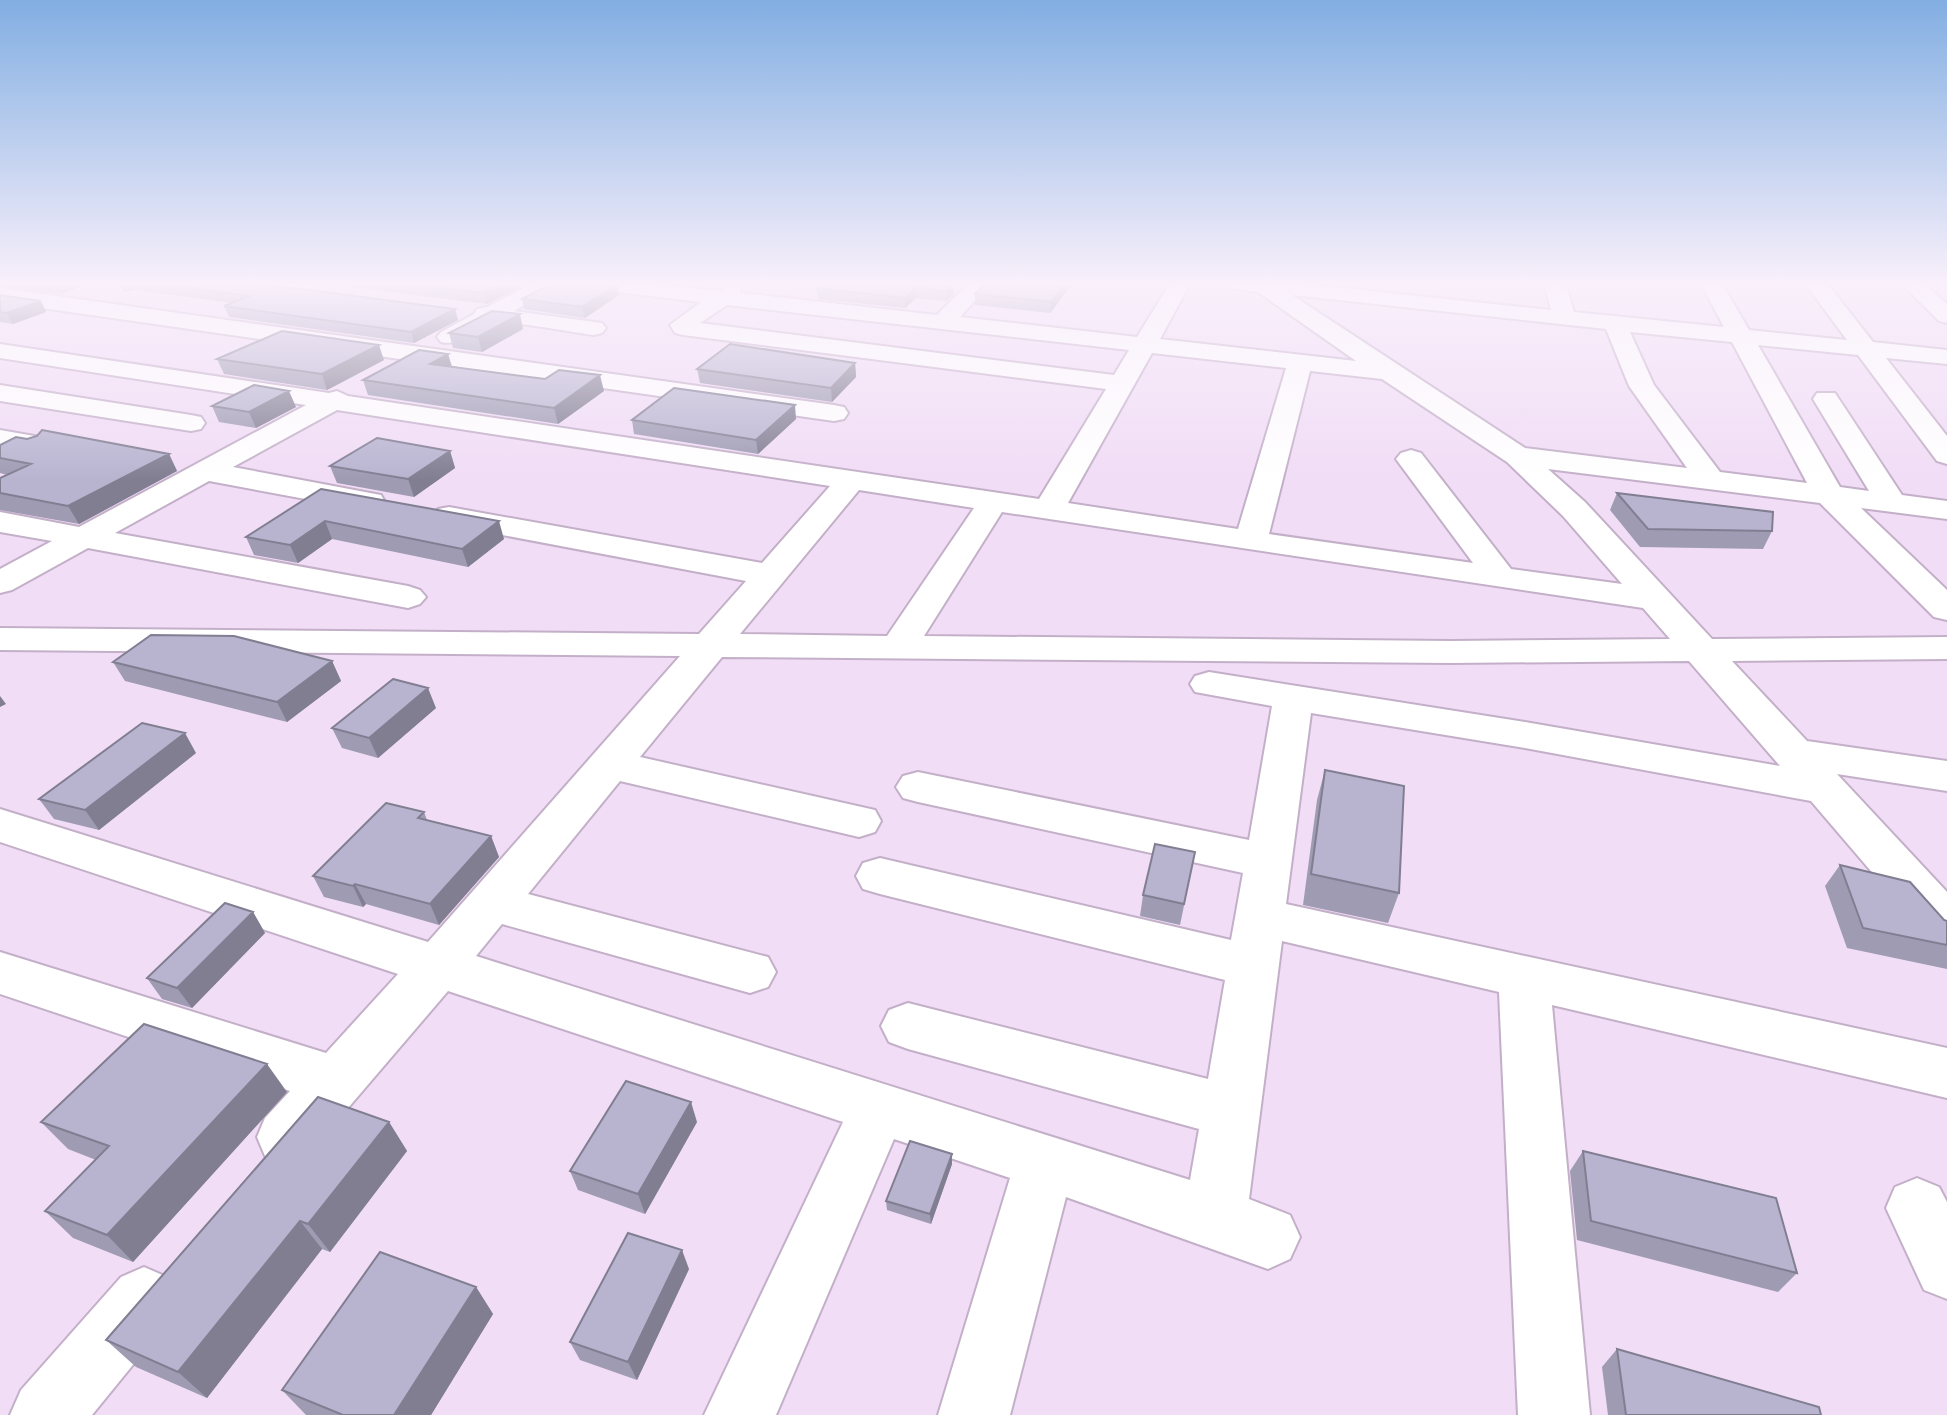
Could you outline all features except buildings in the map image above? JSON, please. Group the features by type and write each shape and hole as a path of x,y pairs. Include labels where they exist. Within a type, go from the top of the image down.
{"street":[{"path":"375,348 834,413"},
{"path":"0,583 430,348"},
{"path":"528,370 563,348"},
{"path":"845,348 1123,384"},
{"path":"1049,509 1143,348"},
{"path":"1154,348 1388,372"},
{"path":"1354,348 1517,456 1574,509 1947,925"},
{"path":"1626,348 1642,386 1710,480"},
{"path":"1748,348 1829,495 1947,609"},
{"path":"1867,348 1947,357"},
{"path":"1867,348 1947,455"},
{"path":"0,351 1654,599"},
{"path":"1251,541 1300,363"},
{"path":"0,393 191,423"},
{"path":"1826,399 1892,503"},
{"path":"0,438 36,444"},
{"path":"1517,456 1947,510"},
{"path":"1411,459 1501,578"},
{"path":"205,471 393,506"},
{"path":"257,1170 437,967 852,479"},
{"path":"898,647 994,501"},
{"path":"424,512 770,575"},
{"path":"0,522 408,597"},
{"path":"0,639 1701,652 1947,648"},
{"path":"1209,684 1525,735 1824,789"},
{"path":"1215,1219 1293,697"},
{"path":"1792,753 1947,776"},
{"path":"609,764 859,821"},
{"path":"918,787 1269,861"},
{"path":"0,825 1045,1161 1268,1237"},
{"path":"880,876 1256,942 1524,978 1947,1073"},
{"path":"492,903 750,972"},
{"path":"0,973 336,1081"},
{"path":"1524,978 1554,1415"},
{"path":"908,1026 1231,1111"},
{"path":"740,1415 879,1108"},
{"path":"974,1415 1045,1161"},
{"path":"1917,1208 1947,1267"},
{"path":"46,1415 177,1263"}]}
